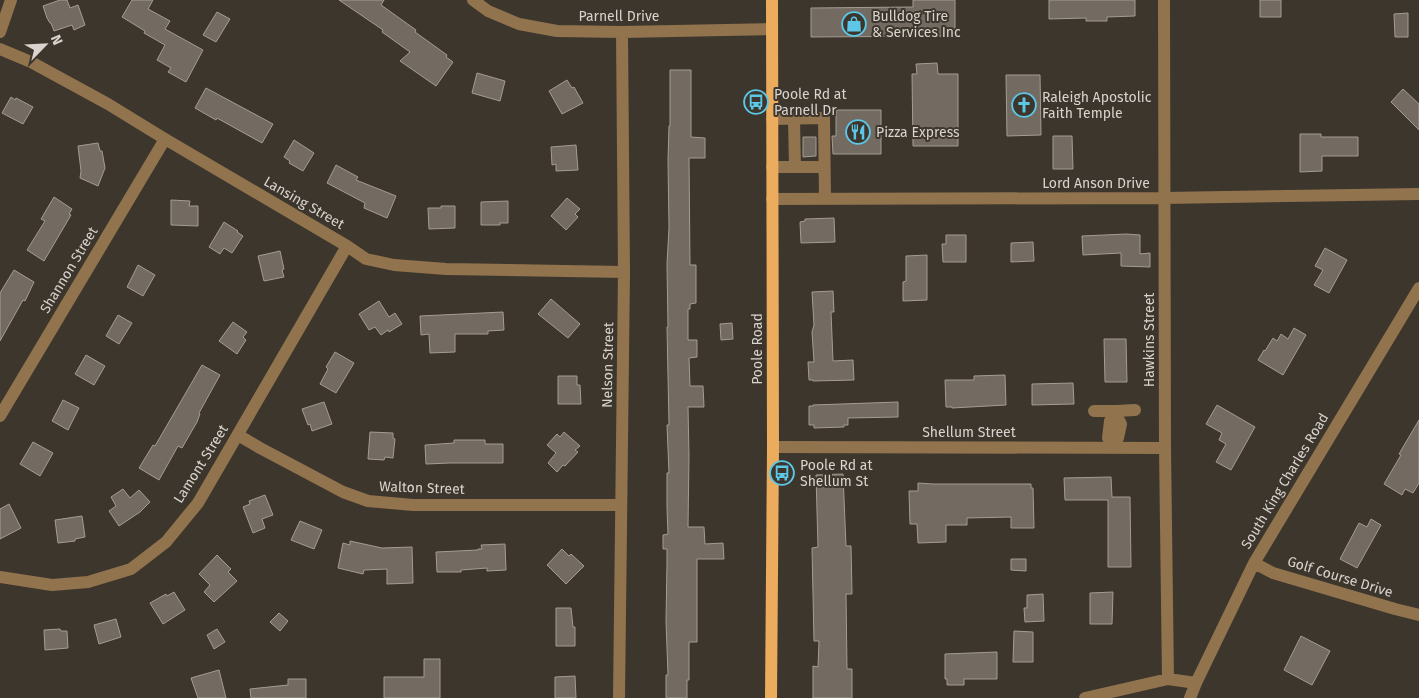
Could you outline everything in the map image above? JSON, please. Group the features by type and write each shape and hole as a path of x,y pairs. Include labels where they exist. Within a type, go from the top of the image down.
{"main road":[{"name":"Poole Road","path":"771,698 772,0"}],"street":[{"path":"0,32 11,0"},
{"name":"Parnell Drive","path":"473,0 488,10 520,24 557,31 772,30"},
{"name":"Hawkins Street","path":"1164,0 1165,448 1168,679"},
{"name":"Nelson Street","path":"619,698 624,272 622,32"},
{"name":"Lansing Street","path":"0,49 31,62 108,104 366,258 394,264 446,269 624,272"},
{"path":"772,119 824,118 825,198"},
{"path":"794,119 795,167"},
{"name":"Shannon Street","path":"0,416 165,139"},
{"path":"772,168 824,167"},
{"name":"Lord Anson Drive","path":"772,199 1164,198 1419,194"},
{"name":"Lamont Street","path":"0,577 52,585 88,582 131,568 166,542 198,503 348,246"},
{"name":"South King Charles Road","path":"1190,698 1254,563 1419,288"},
{"path":"1094,411 1116,413 1135,410"},
{"path":"1113,445 1118,438 1121,424 1116,413"},
{"name":"Walton Street","path":"238,435 343,492 368,502 413,505 621,505"},
{"name":"Shellum Street","path":"772,447 1113,445 1165,448"},
{"name":"Golf Course Drive","path":"1254,563 1274,573 1419,615"},
{"path":"1086,698 1168,679 1196,683"}],"building":[{"path":"60,0 67,0 70,8 78,5 85,25 74,30 72,25 54,31 43,6"},
{"path":"132,0 153,0 148,9 170,21 165,29 203,50 186,82 168,72 171,68 157,60 165,45 122,17"},
{"path":"339,0 384,0 381,5 416,30 415,32 447,55 446,57 453,62 436,86 400,61 410,52 382,32 383,30"},
{"path":"913,0 955,0 955,36 811,37 811,8 913,7"},
{"path":"1049,0 1135,0 1135,16 1107,17 1107,21 1086,21 1086,18 1049,19"},
{"path":"1260,0 1281,0 1281,17 1260,17"},
{"path":"217,12 230,19 216,42 203,35"},
{"path":"1408,13 1408,37 1395,37 1394,14"},
{"path":"937,63 938,74 958,74 958,146 913,146 912,74 917,74 916,64"},
{"path":"670,70 691,70 691,137 705,138 705,158 689,158 690,265 696,265 696,303 690,304 690,309 688,309 688,340 697,340 697,357 689,358 690,386 703,386 704,407 688,407 688,527 704,527 705,544 723,543 724,559 697,559 697,642 689,642 687,698 666,698 666,675 668,675 666,621 667,549 663,549 663,535 668,534 667,473 669,473 667,425 669,425 667,264"},
{"path":"477,73 505,81 500,101 472,93"},
{"name":"Raleigh Apostolic Faith Temple","path":"1006,75 1040,75 1041,135 1007,136"},
{"path":"567,80 572,88 574,87 583,103 562,114 549,91"},
{"path":"206,88 273,124 262,143 195,108"},
{"path":"1403,89 1419,104 1419,130 1391,102"},
{"path":"11,97 33,107 23,124 2,113"},
{"name":"Pizza Express","path":"836,110 881,110 881,154 833,154 832,136 836,136"},
{"path":"1300,134 1321,134 1321,137 1358,137 1358,156 1322,156 1322,171 1300,172"},
{"path":"1053,136 1072,136 1073,169 1053,169"},
{"path":"803,137 816,137 816,156 803,157"},
{"path":"294,140 314,153 303,171 289,163 290,161 284,157"},
{"path":"98,143 100,151 102,151 105,168 98,186 80,178 78,146"},
{"path":"576,145 578,170 556,171 556,164 552,165 551,147"},
{"path":"336,165 358,177 356,180 396,196 387,218 364,208 365,203 327,183"},
{"path":"54,197 72,209 69,214 71,215 44,261 27,250 45,221 41,219"},
{"path":"567,198 580,209 575,214 578,217 566,230 551,216"},
{"path":"171,200 190,201 189,206 198,206 198,226 171,225"},
{"path":"508,201 508,223 481,225 481,202"},
{"path":"441,206 455,206 455,228 429,229 428,208 441,208"},
{"path":"834,218 835,242 801,243 800,222 805,221 805,219"},
{"path":"224,222 243,236 232,253 224,248 220,254 209,247"},
{"path":"946,235 966,235 966,262 943,262 942,244 946,244"},
{"path":"1140,235 1140,254 1150,253 1150,267 1121,266 1121,253 1083,255 1082,236"},
{"path":"1033,242 1034,261 1011,262 1011,243"},
{"path":"1325,248 1347,260 1329,293 1314,285 1323,270 1315,266"},
{"path":"280,251 284,277 264,281 258,256"},
{"path":"927,255 927,300 903,301 903,282 906,281 906,256"},
{"path":"138,265 155,275 143,296 127,287"},
{"path":"14,270 34,282 25,301 23,300 0,341 0,293"},
{"path":"833,291 834,312 831,312 833,361 853,360 854,380 813,381 809,380 808,362 814,362 812,292"},
{"path":"551,299 580,324 568,338 538,314"},
{"path":"379,301 389,317 395,313 402,324 381,335 375,327 369,330 359,314"},
{"path":"503,312 504,330 488,331 488,334 455,334 455,352 430,353 429,334 421,335 420,316"},
{"path":"118,315 132,323 119,344 106,336"},
{"path":"233,322 247,332 243,337 246,340 237,354 219,341"},
{"path":"732,323 733,339 721,340 720,324"},
{"path":"1294,328 1306,335 1283,375 1258,360 1273,338 1277,341 1281,334 1288,339"},
{"path":"1104,339 1126,339 1127,382 1105,382"},
{"path":"335,352 354,363 336,393 320,384 328,369 326,367"},
{"path":"86,355 105,366 94,385 75,374"},
{"path":"202,365 220,375 182,448 178,446 159,480 139,468 153,445 155,446"},
{"path":"1005,375 1006,405 946,407 945,380 974,380 974,376"},
{"path":"558,376 577,376 577,385 580,385 581,404 558,404"},
{"path":"1073,383 1074,404 1032,405 1032,384"},
{"path":"63,400 79,408 68,430 52,421"},
{"path":"324,402 332,424 312,431 302,409"},
{"path":"898,402 898,417 848,418 848,425 844,425 844,427 814,428 814,425 809,425 809,406"},
{"path":"1217,405 1255,427 1231,470 1216,462 1226,444 1219,440 1222,433 1206,424"},
{"path":"1419,420 1419,483 1413,493 1405,489 1402,495 1384,484"},
{"path":"370,432 393,433 393,438 395,439 393,458 385,457 384,460 368,459"},
{"path":"564,432 580,446 575,450 578,452 557,472 548,463 556,453 547,445 557,434 560,437"},
{"path":"454,440 485,440 485,444 503,444 503,463 426,464 425,445 454,443"},
{"path":"33,442 53,453 40,476 20,464"},
{"path":"843,474 846,546 851,546 852,594 846,594 847,669 852,669 852,698 813,698 813,666 818,667 819,641 814,641 812,548 818,547 816,475"},
{"path":"1111,477 1112,497 1130,497 1131,567 1108,567 1108,500 1065,500 1064,478"},
{"path":"918,483 1031,484 1031,488 1033,488 1034,528 1011,528 1011,517 967,518 967,525 946,525 946,542 918,543 917,524 910,524 909,491 918,491"},
{"path":"123,489 130,498 139,490 150,502 140,512 119,526 109,511 116,506 111,497"},
{"path":"265,495 273,515 262,519 265,528 253,533 243,507 250,504 249,501"},
{"path":"9,504 21,528 0,539 0,509"},
{"path":"82,516 85,537 75,539 75,541 58,543 55,520"},
{"path":"1371,519 1381,525 1357,568 1340,559 1359,523 1367,527"},
{"path":"300,521 322,530 314,549 291,540"},
{"path":"350,541 382,548 412,547 413,583 387,584 387,569 364,570 363,574 338,568 343,543 350,545"},
{"path":"505,544 506,570 487,571 487,568 461,570 461,572 437,572 436,552 478,550 482,549 481,545"},
{"path":"562,549 569,556 571,554 584,566 566,584 547,565"},
{"path":"217,555 231,569 228,572 237,581 214,602 204,592 210,585 199,574"},
{"path":"1011,559 1026,559 1026,571 1011,570"},
{"path":"174,592 185,610 163,624 150,603 166,594 167,596"},
{"path":"1113,592 1112,624 1090,624 1090,593"},
{"path":"1043,594 1044,621 1025,622 1024,608 1027,608 1027,595"},
{"path":"556,608 571,608 573,627 575,627 575,646 556,646"},
{"path":"279,613 288,621 280,631 270,622"},
{"path":"116,619 121,637 99,644 94,625"},
{"path":"60,629 61,631 67,631 68,648 45,650 44,630"},
{"path":"217,629 225,642 214,649 207,635"},
{"path":"1014,631 1033,632 1033,662 1013,662"},
{"path":"1301,636 1330,651 1312,685 1284,670"},
{"path":"997,652 997,679 964,679 964,685 947,685 947,679 945,679 945,654"},
{"path":"424,659 440,659 440,698 384,698 384,677 424,677"},
{"path":"219,670 226,698 198,698 191,678"},
{"path":"575,676 576,698 555,698 555,677"},
{"path":"288,679 306,679 306,698 251,698 250,689 288,685"}],"place":[{"name":"Bulldog Tire & Services Inc","path":"854,24"},
{"name":"Poole Rd at Parnell Dr","path":"756,102"},
{"name":"Raleigh Apostolic Faith Temple","path":"1024,105"},
{"name":"Pizza Express","path":"858,132"},
{"name":"Poole Rd at Shellum St","path":"782,473"}]}
